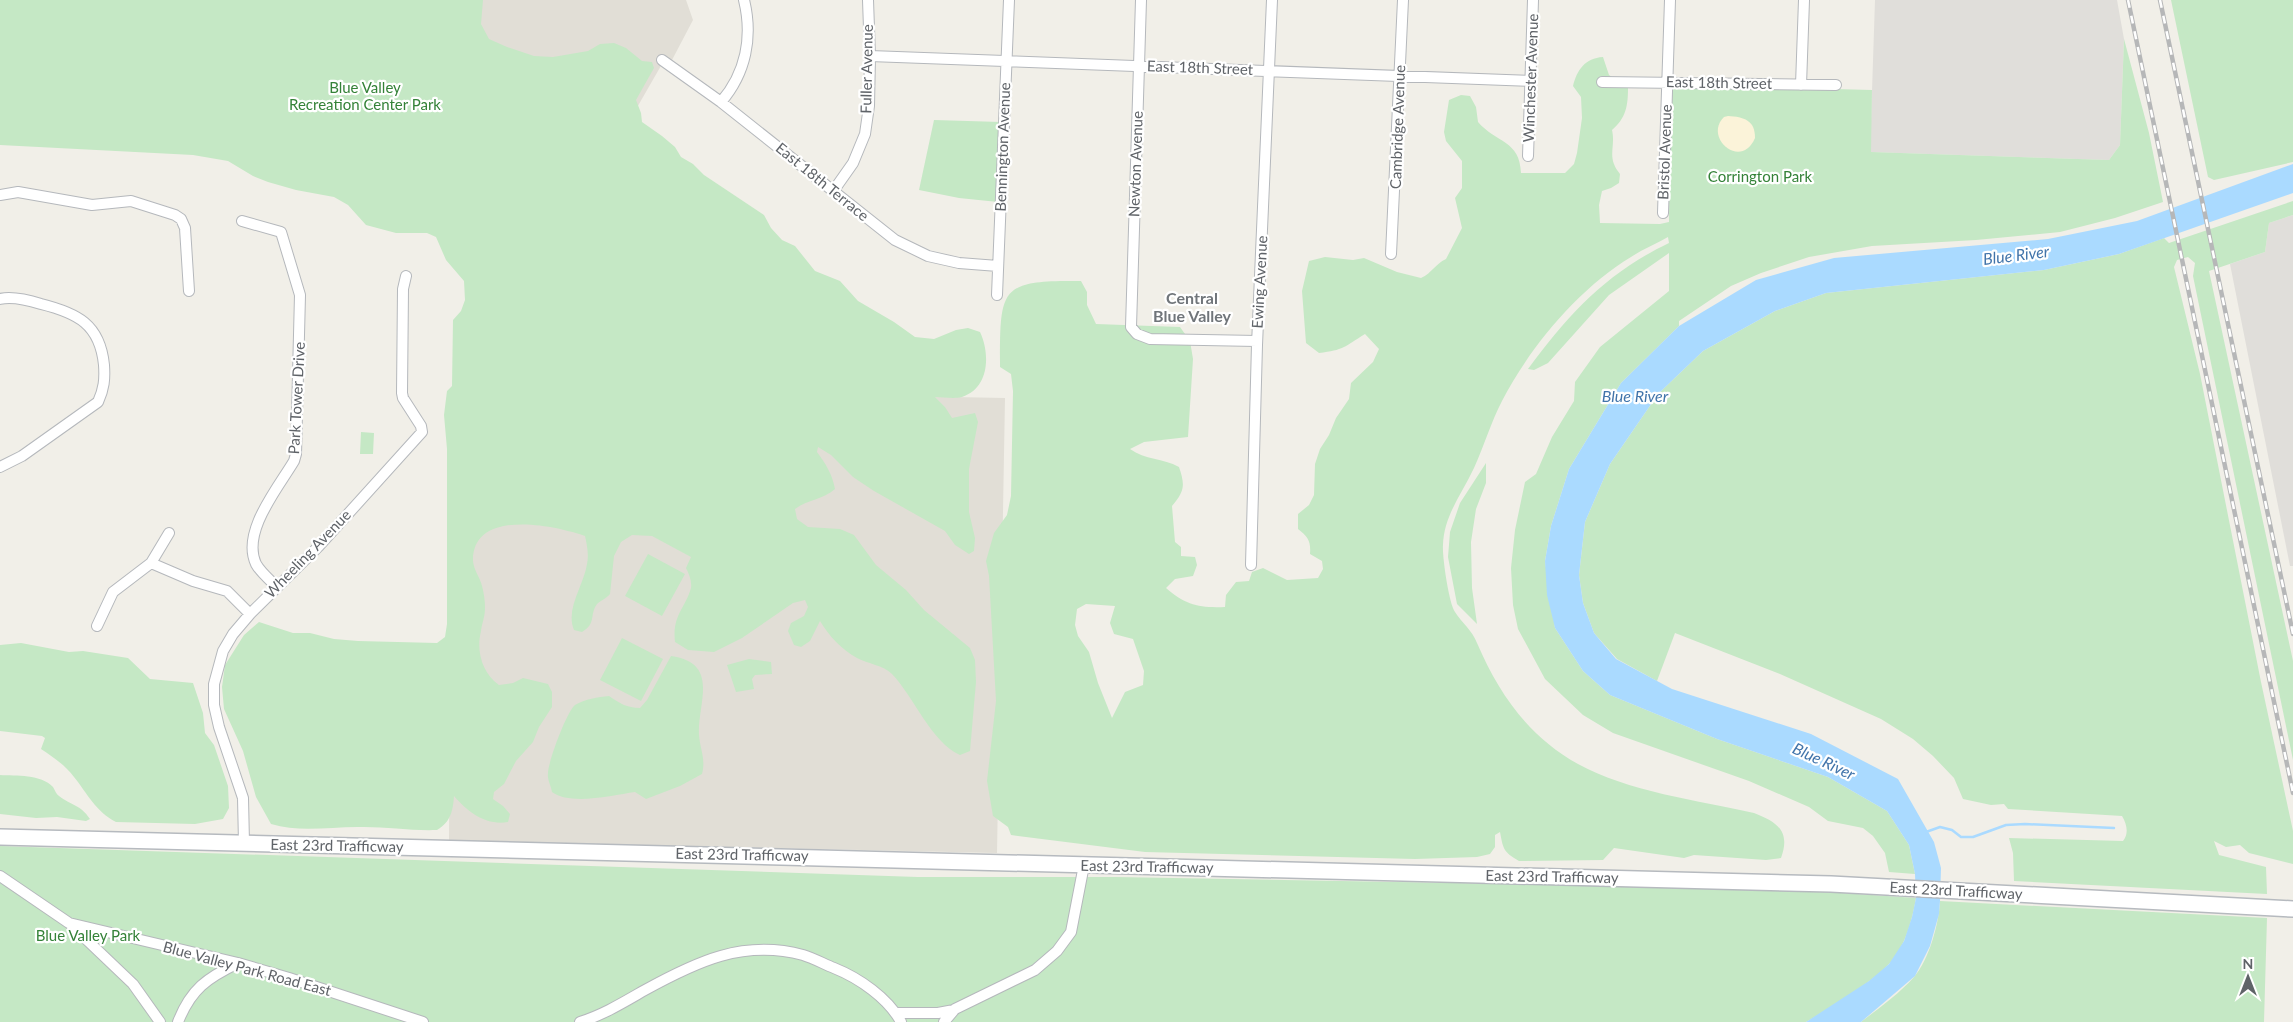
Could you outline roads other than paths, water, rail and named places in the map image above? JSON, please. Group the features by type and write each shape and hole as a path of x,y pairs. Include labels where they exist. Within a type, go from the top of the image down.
{"main road":[{"name":"East 23rd Trafficway","path":"0,837 1831,884 2293,909"}],"street":[{"path":"721,102 732,90 744,63 747,13 744,0"},
{"name":"Fuller Avenue","path":"834,190 853,163 865,134 869,106 868,0"},
{"name":"Bennington Avenue","path":"997,294 1008,0"},
{"name":"Newton Avenue","path":"1141,0 1131,327 1137,334 1150,339 1257,341"},
{"name":"Ewing Avenue","path":"1251,565 1257,341 1272,0"},
{"name":"Cambridge Avenue","path":"1391,254 1403,0"},
{"name":"Winchester Avenue","path":"1528,156 1533,0"},
{"name":"Bristol Avenue","path":"1663,213 1670,0"},
{"path":"1801,85 1804,0"},
{"name":"East 18th Street","path":"870,56 1530,80"},
{"name":"East 18th Terrace","path":"662,60 721,102 895,240 928,256 959,263 998,266"},
{"name":"East 18th Street","path":"1602,82 1836,86"},
{"path":"0,195 18,192 92,205 131,201 174,215 181,219 185,228 189,291"},
{"name":"Park Tower Drive","path":"242,221 281,232 300,294 296,454 294,461 260,519 252,542 252,553 257,565 277,587"},
{"name":"Wheeling Avenue","path":"244,843 243,798 219,727 214,705 214,684 223,651 233,634 250,614 319,546 422,432 421,426 403,398 402,393 403,290 406,276"},
{"path":"0,299 28,300 64,309 77,316 86,323 99,340 105,377 104,391 98,402 22,456 0,467"},
{"path":"97,626 113,592 151,563 169,533"},
{"path":"151,563 193,581 227,591 250,614"},
{"path":"580,1022 614,1008 706,959 742,950 777,951 803,955 845,973 874,992 898,1017 938,1013 955,1009 1035,970 1057,951 1071,932 1084,866"},
{"path":"0,876 69,923 133,984 160,1022"},
{"name":"Blue Valley Park Road East","path":"69,923 238,963 423,1022"},
{"path":"178,1022 190,998 201,984 212,975 238,963"},
{"path":"944,1022 955,1009"}],"water":[{"name":"Blue River","path":"2293,164 2293,193 2119,254 2044,270 1826,293 1775,311 1703,351 1658,394 1610,464 1585,522 1579,575 1583,603 1594,633 1616,659 1672,689 1811,734 1898,779 1934,842 1941,868 1939,914 1930,946 1915,976 1861,1022 1806,1022 1869,981 1889,964 1904,941 1916,898 1915,874 1909,845 1887,811 1828,777 1717,739 1610,695 1583,671 1555,628 1547,595 1545,561 1551,526 1569,469 1621,383 1679,326 1756,280 1834,258 2048,239 2137,221"}],"waterway":[{"path":"1926,832 1940,827 1952,830 1961,837 1973,837 2006,825 2025,824 2114,828"}],"railway":[{"path":"2128,0 2293,793"},
{"path":"2160,0 2293,634"}],"district":[{"name":"Central Blue Valley","path":"1192,307"}],"park label":[{"name":"Blue Valley Recreation Center Park","path":"365,96"},
{"name":"Corrington Park","path":"1760,177"},
{"name":"Blue Valley Park","path":"88,936"}]}
